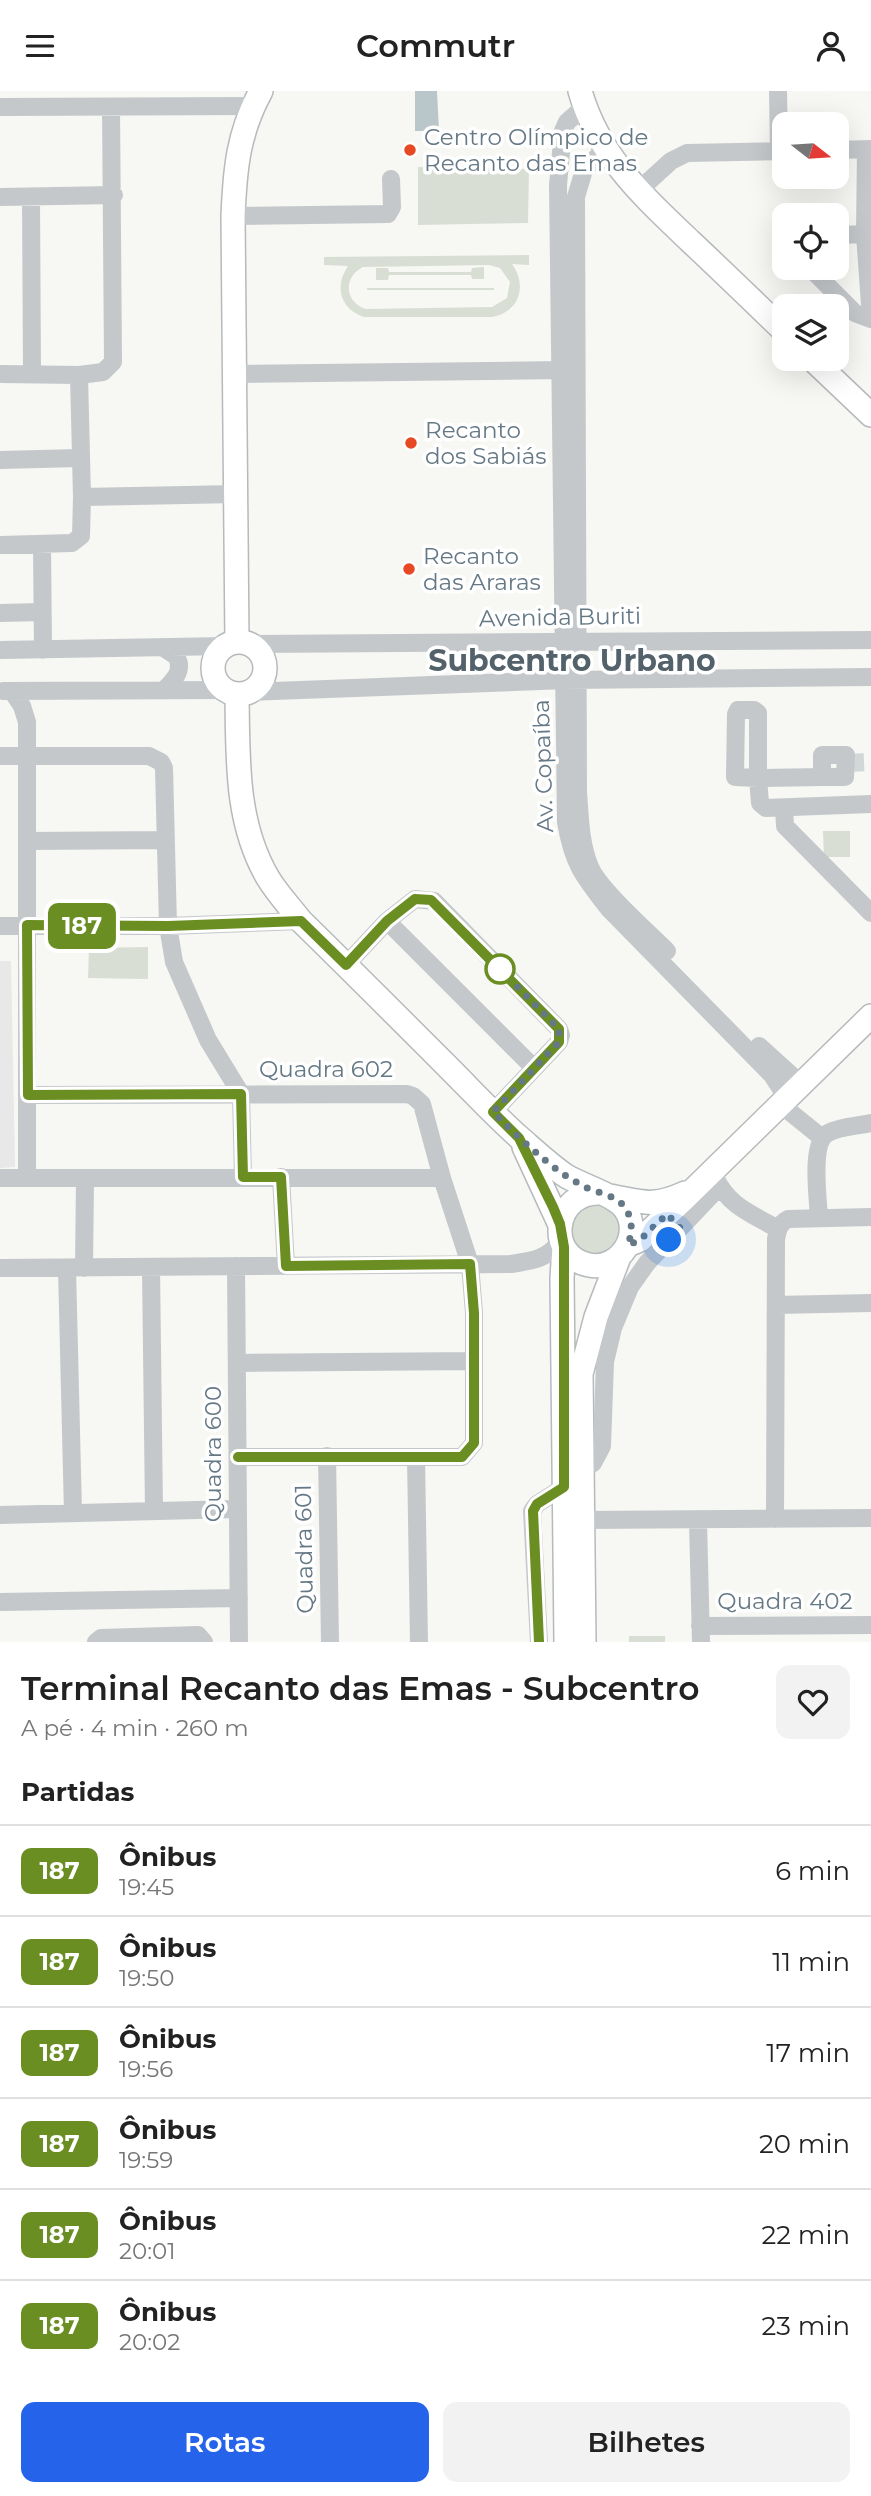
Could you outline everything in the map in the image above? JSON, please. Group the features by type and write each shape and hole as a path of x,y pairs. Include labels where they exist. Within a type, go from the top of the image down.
{"main road":[{"path":"237,644 233,216 237,153 257,99"},
{"path":"582,99 605,149 638,191 772,319"},
{"path":"825,371 871,415"},
{"path":"237,644 261,655 265,672 257,687 237,692 216,679 214,664 220,651 237,644"},
{"path":"237,692 239,786 243,814 257,857 269,880 301,921 519,1138 563,1174 584,1187 620,1202 631,1222 632,1234 596,1317 581,1374 583,1520 575,1597 566,1642"},
{"path":"584,1642 575,1597 564,1487 563,1215 575,1200 584,1195 606,1195 653,1204 664,1202 715,1179 789,1095 871,1016"},
{"path":"519,1138 562,1237 575,1259 589,1265 605,1264 674,1221 691,1191"}],"street":[{"path":"778,91 779,112"},
{"path":"0,107 111,107 136,99 257,99"},
{"name":"Av. Copaíba","path":"582,99 563,131 558,185 561,370 572,680 566,822 575,861 609,909 772,1076 821,1137"},
{"path":"0,374 79,375 103,372 111,366 115,357 111,107"},
{"name":"Av. Copaíba","path":"571,641 576,197 584,170 605,149"},
{"path":"822,280 855,313 871,319 868,149 849,150"},
{"path":"638,191 671,161 687,153 772,151"},
{"path":"233,216 388,214 391,211 391,179"},
{"path":"0,197 114,195"},
{"path":"31,197 32,374"},
{"path":"849,235 868,234"},
{"path":"235,373 561,370"},
{"path":"0,544 72,543 81,536 79,375"},
{"path":"0,460 80,458"},
{"path":"82,497 237,494"},
{"path":"42,545 43,650"},
{"path":"0,613 42,612"},
{"name":"Avenida Buriti","path":"0,650 164,648 237,644 871,640"},
{"path":"164,648 176,656 180,666 175,679 164,689"},
{"path":"6,691 164,689 237,692 572,680 871,677"},
{"path":"6,691 22,706 27,722 27,1178"},
{"path":"27,722 41,691"},
{"name":"Quadra 602","path":"0,756 149,756 155,758 164,768 168,926 174,962 208,1040 241,1094 407,1094 413,1095 422,1104 442,1178 470,1264 474,1313 474,1443 462,1457 238,1457"},
{"path":"821,777 758,778 759,799 766,808 871,804"},
{"path":"784,808 785,827 871,913"},
{"path":"27,841 165,840"},
{"path":"253,922 272,909 279,892"},
{"path":"346,965 387,921 415,899 434,901 559,1029 559,1042 493,1112"},
{"path":"0,926 168,926 301,921"},
{"path":"387,921 534,1068"},
{"path":"28,1095 241,1094 243,1177"},
{"path":"818,1217 817,1150 821,1137 830,1131 871,1123"},
{"path":"281,1177 286,1266"},
{"path":"0,1178 442,1178"},
{"path":"73,1513 76,1268 85,1178"},
{"path":"582,1471 593,1463 602,1446 605,1362 613,1328 630,1287 674,1221 715,1179 733,1203 778,1230"},
{"path":"775,1519 778,1230 781,1223 788,1219 871,1217"},
{"path":"511,1264 543,1258 553,1252 562,1237"},
{"path":"0,1268 511,1264 537,1268 562,1278"},
{"name":"Quadra 600","path":"236,1266 239,1642"},
{"path":"151,1267 154,1511"},
{"path":"776,1305 871,1303"},
{"path":"238,1363 474,1361"},
{"name":"Quadra 601","path":"327,1456 330,1642"},
{"path":"416,1457 419,1642"},
{"path":"539,1642 533,1511 537,1504 564,1487"},
{"path":"0,1515 237,1509"},
{"path":"583,1520 871,1518"},
{"path":"698,1521 700,1634"},
{"path":"0,1602 239,1598"},
{"name":"Quadra 402","path":"700,1634 871,1625"},
{"path":"96,1642 101,1638 148,1639 198,1635 204,1642"}],"shaded area":[{"path":"415,91 437,91 439,131 415,131"},
{"path":"418,167 529,169 528,223 418,225"},
{"path":"529,255 529,265 512,264 519,281 518,297 509,310 492,317 364,317 349,308 342,296 341,281 348,266 324,265 324,257","holes":["489,265 500,268 510,282 507,298 492,307 366,309 353,301 349,289 352,277 363,267"]},
{"path":"484,267 484,279 472,279 471,275 389,275 388,280 376,280 376,268 388,268 389,272 471,272 472,268"},
{"path":"494,288 494,290 367,290"},
{"path":"823,831 850,831 850,857 824,857"},
{"path":"148,947 148,979 88,978 89,948"},
{"path":"0,961 11,961 15,1167 0,1168"},
{"path":"599,1199 623,1217 620,1247 592,1259 568,1241 572,1211"},
{"path":"629,1636 665,1636 665,1642 629,1642"}],"tunnel":[{"path":"846,763 871,762"}],"bus line":[{"name":"187","path":"238,1457 462,1457 467,1454 474,1443 474,1313 470,1264 286,1266 281,1177 243,1177 241,1094 28,1095 27,925 168,926 301,921 346,965 387,921 415,899 434,901 559,1029 561,1035 559,1042 493,1112 519,1138 553,1207 560,1224 564,1247 564,1487 537,1504 533,1511 539,1642"}],"place":[{"name":"Centro Olímpico de Recanto das Emas","path":"410,150"},
{"name":"Recanto dos Sabiás","path":"411,443"},
{"name":"Recanto das Araras","path":"409,569"}],"district":[{"name":"Subcentro Urbano","path":"572,661"}],"route":[{"path":"500,969 559,1029 561,1035 559,1042 493,1112 519,1138 563,1174 584,1187 620,1202 631,1222 632,1234 628,1245 640,1240 667,1214 680,1228 669,1240"}]}
